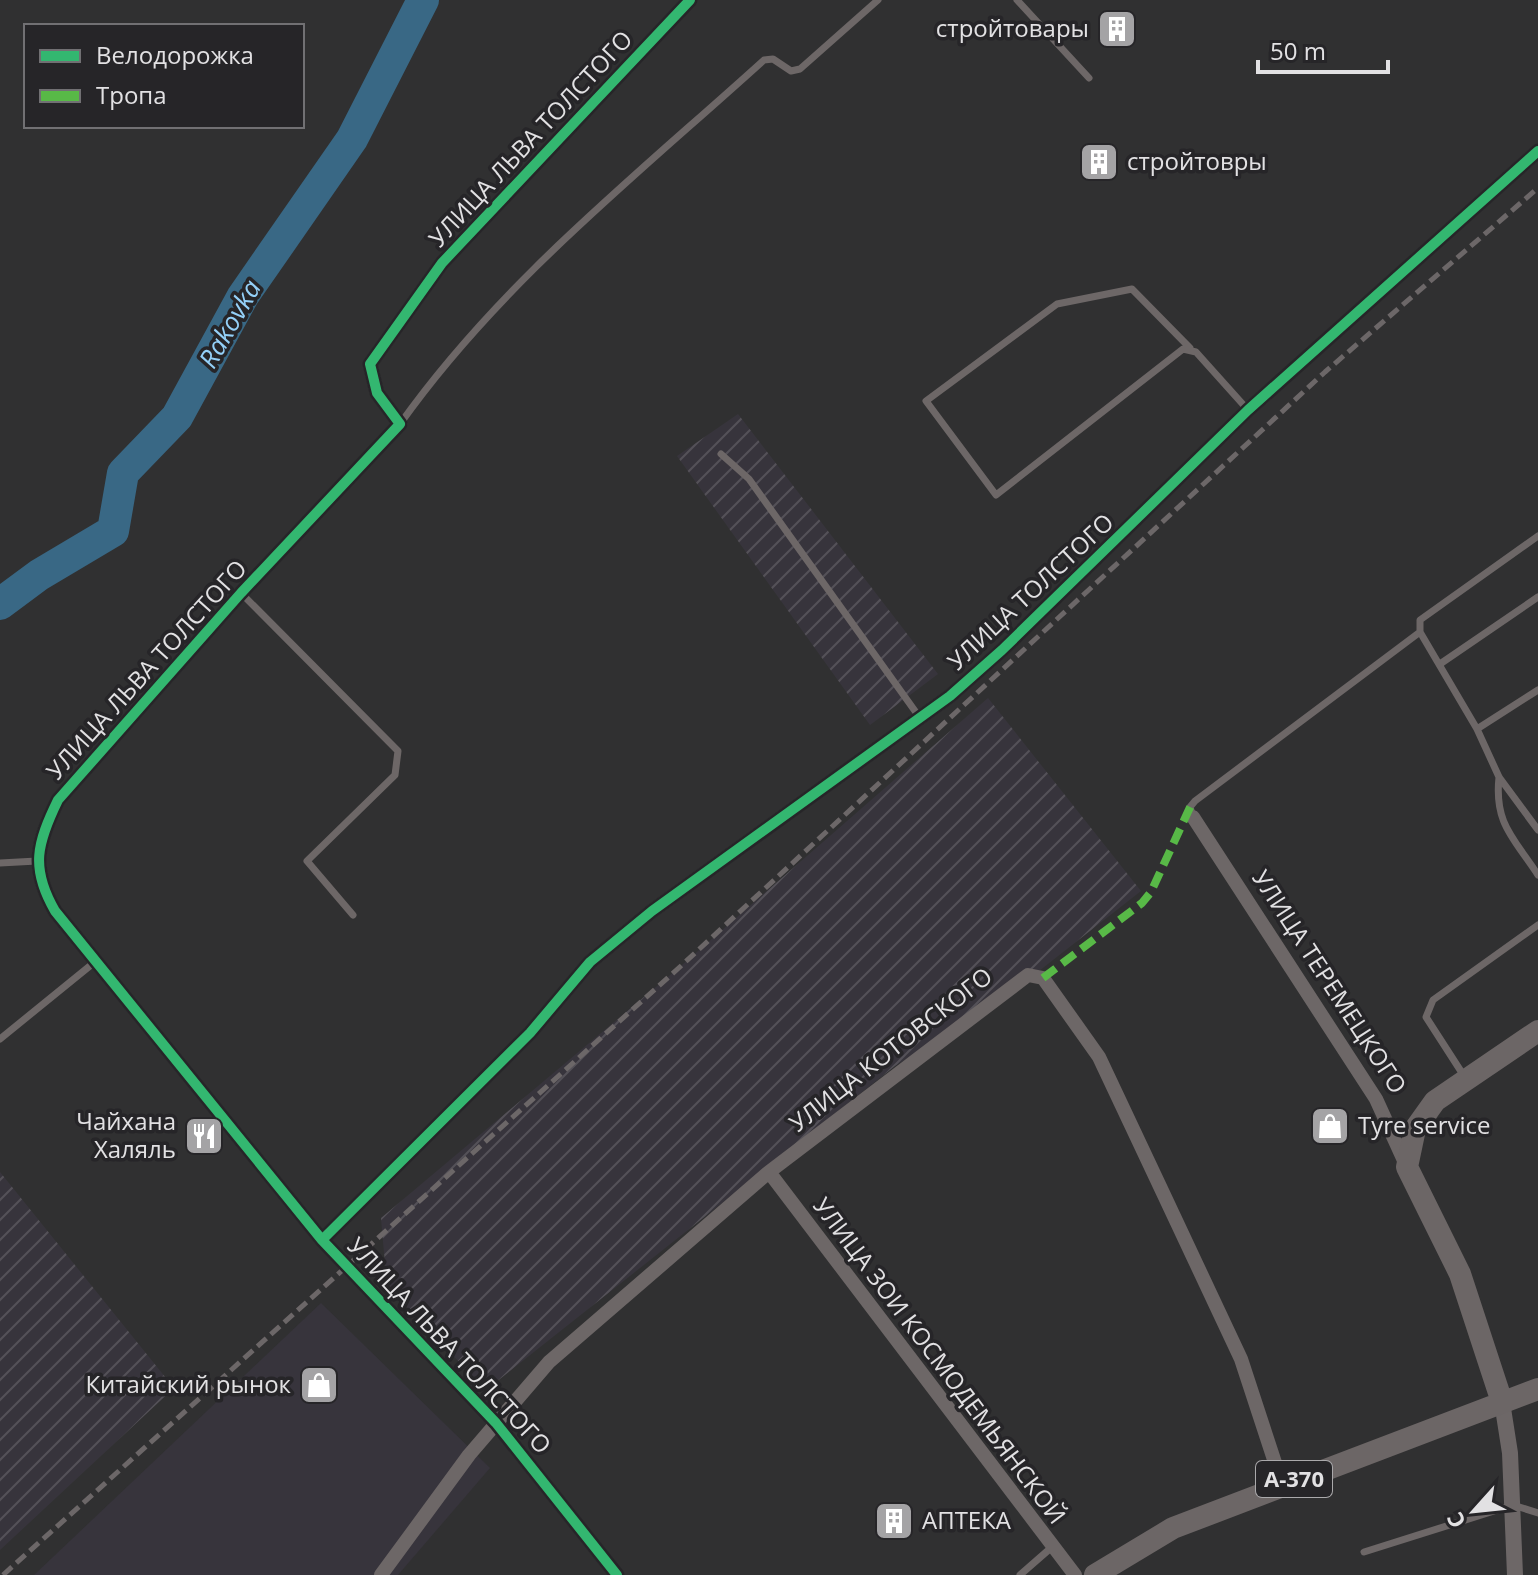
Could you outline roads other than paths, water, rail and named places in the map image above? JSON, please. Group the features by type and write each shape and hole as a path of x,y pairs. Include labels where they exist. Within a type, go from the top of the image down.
{"highway":[{"path":"1407,1167 1415,1129 1435,1101 1538,1031"},
{"name":"УЛИЦА ТЕРЕМЕЦКОГО","path":"1407,1167 1460,1274 1502,1402"},
{"name":"А-370","path":"1095,1575 1173,1528 1538,1389"}],"street":[{"name":"УЛИЦА ЛЬВА ТОЛСТОГО","path":"617,1575 496,1423 322,1240 55,911 42,888 37,861 46,826 58,800 241,593 400,424 377,393 370,364 442,263 690,0"},
{"name":"УЛИЦА ТОЛСТОГО","path":"322,1240 530,1033 590,962 652,911 920,718 1002,650 1248,410 1538,151"},
{"name":"УЛИЦА ТЕРЕМЕЦКОГО","path":"1193,817 1376,1099 1407,1167"},
{"name":"УЛИЦА КОТОВСКОГО","path":"381,1575 496,1423 549,1362 769,1172 1019,979 1035,974 1043,978 1099,1057 1241,1359 1282,1484"},
{"name":"УЛИЦА ЗОИ КОСМОДЕМЬЯНСКОЙ","path":"769,1172 1075,1575"},
{"path":"1502,1402 1513,1505 1512,1574"}],"lane":[{"path":"400,424 439,370 556,244 764,60 773,59 791,71 800,69 878,0"},
{"path":"1017,0 1089,78"},
{"path":"1190,348 1183,349 996,495 926,401 1057,304 1132,289 1190,348 1248,410"},
{"path":"721,454 749,479 920,718"},
{"path":"1538,536 1420,620 1420,632 1477,729 1499,777 1538,830"},
{"path":"241,593 398,751 395,775 307,861 353,915"},
{"path":"1440,664 1538,597"},
{"path":"1193,817 1190,807 1195,801 1420,632"},
{"path":"1477,729 1538,690"},
{"path":"1499,777 1496,805 1500,817 1538,875"},
{"path":"0,863 37,861"},
{"path":"1466,1080 1426,1017 1426,1010 1433,1000 1538,925"},
{"path":"0,1039 96,961"},
{"path":"1364,1552 1513,1505 1538,1513"},
{"path":"1020,1575 1052,1547"}],"waterway":[{"name":"Rakovka","path":"0,604 39,575 113,531 123,473 177,417 243,296 352,139 423,0"}],"railway":[{"path":"3,1575 682,965 1325,372 1538,188"}],"place":[{"name":"стройтовары","path":"1117,29"},
{"name":"стройтовры","path":"1099,162"},
{"name":"Tyre service","path":"1330,1126"},
{"name":"Чайхана Халяль","path":"204,1136"},
{"name":"Китайский рынок","path":"319,1385"},
{"name":"АПТЕКА","path":"894,1521"}]}
